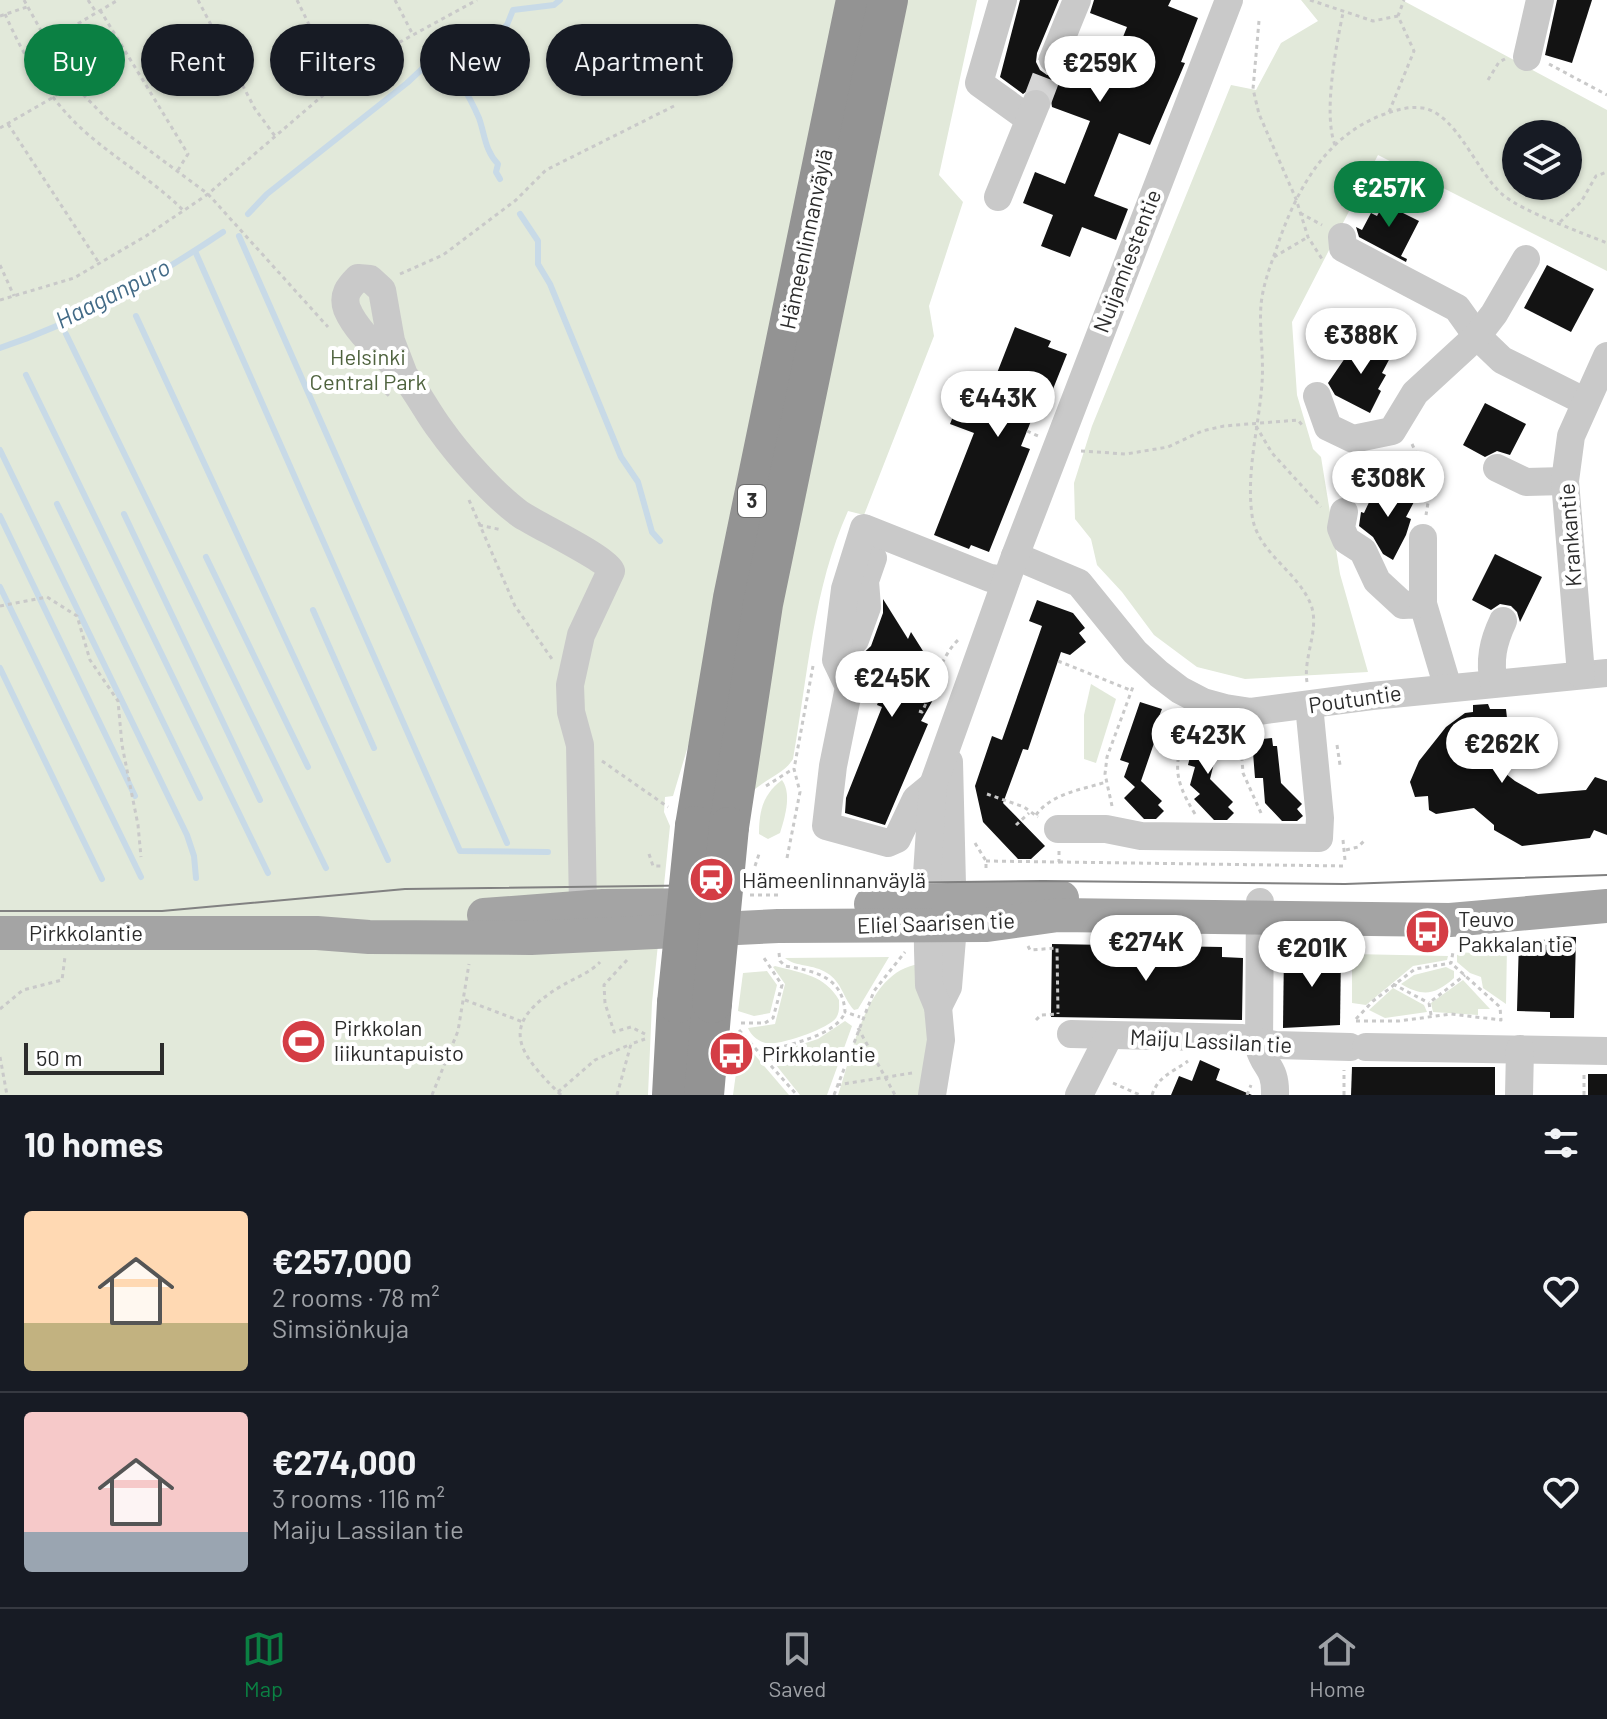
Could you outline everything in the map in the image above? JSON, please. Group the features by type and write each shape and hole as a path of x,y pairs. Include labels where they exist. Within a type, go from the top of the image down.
{"highway":[{"name":"Hämeenlinnanväylä","path":"672,1095 698,823 733,598 856,0"},
{"name":"Hämeenlinnanväylä","path":"698,823 763,604 888,0"},
{"name":"Hämeenlinnanväylä","path":"680,1011 704,1095"}],"main road":[{"name":"Eliel Saarisen tie","path":"1260,911 1450,903 1607,890"},
{"name":"Eliel Saarisen tie","path":"650,918 778,926 934,921 1010,897 1450,920 1607,906"},
{"name":"Pirkkolantie","path":"317,933 416,916 523,914 583,907 650,918"},
{"name":"Pirkkolantie","path":"0,933 317,933 369,937 531,938 650,918"}],"street":[{"path":"998,197 1033,112 979,83 1003,0"},
{"path":"1053,59 1077,0"},
{"name":"Nuijamiestentie","path":"934,921 927,850 933,785 1010,568 1229,0"},
{"path":"1528,60 1540,0"},
{"path":"1342,237 1343,248 1457,308 1477,336 1502,360 1584,401"},
{"path":"1317,396 1328,427 1353,439 1392,431 1415,393 1477,336 1494,314 1526,259"},
{"path":"398,388 382,290 370,279 358,278 347,289 345,299 348,311 373,344 398,388 512,509 609,565 610,579 581,635 570,685 571,712 580,745 583,907"},
{"name":"Krankantie","path":"1594,673 1565,481 1571,436 1584,401 1607,356"},
{"path":"1497,468 1526,482 1565,481"},
{"path":"1342,520 1346,540 1363,551 1377,581 1403,605 1423,604"},
{"path":"855,640 867,607 865,581 870,563 888,538 864,528 845,589 836,660 849,687 833,766 826,826 888,843 897,839 916,799 933,785"},
{"name":"Poutuntie","path":"888,538 990,578 1010,568 1079,583 1135,652 1159,674 1192,696 1225,708 1251,712 1309,698 1594,673"},
{"path":"1423,538 1423,604 1448,688"},
{"path":"1494,683 1491,664 1495,638 1503,621"},
{"path":"1047,822 1141,836 1319,838 1320,818 1309,698"},
{"name":"Nuijamiestentie","path":"934,921 952,784 947,749"},
{"path":"1260,911 1258,1041 1260,1053 1273,1070 1275,1095"},
{"path":"934,921 948,987 938,1007 941,1040 934,1082"},
{"name":"Maiju Lassilan tie","path":"1063,1021 1109,1036 1198,1044 1258,1041 1275,1045 1357,1037 1514,1037 1607,1051"},
{"path":"1079,1095 1109,1036"},
{"path":"1514,1037 1519,1095"}],"path":[{"path":"24,0 36,24"},
{"path":"88,0 188,154 178,170"},
{"path":"77,24 118,0"},
{"path":"198,0 255,109 275,136"},
{"path":"297,0 309,24"},
{"path":"395,0 413,35"},
{"path":"404,41 477,0"},
{"path":"1310,0 1373,21 1398,16"},
{"path":"1389,112 1414,51 1398,16 1404,0"},
{"path":"27,7 3,15 52,98 84,131 166,193 184,211"},
{"path":"1335,145 1329,132 1333,63 1343,13"},
{"path":"1259,21 1253,89 1259,114 1296,199"},
{"path":"1488,80 1499,62 1528,60 1607,95"},
{"path":"0,128 55,96"},
{"path":"84,96 107,119 208,194 335,335"},
{"path":"0,300 74,278 184,211 322,96"},
{"path":"382,290 402,271 443,255 516,200 546,170 674,106"},
{"path":"1309,698 1306,663 1314,621 1311,605 1261,540 1252,518 1250,476 1262,386 1264,344 1261,307 1274,257 1296,199 1314,168 1360,124 1400,108 1426,108 1462,138 1482,175 1505,197 1607,243"},
{"path":"8,124 99,263"},
{"path":"1560,222 1581,202 1596,176 1607,172"},
{"path":"1274,257 1308,237"},
{"path":"0,265 14,296"},
{"path":"363,369 398,388"},
{"path":"1077,450 1126,454 1168,447 1202,431 1255,422 1298,420"},
{"path":"1255,422 1272,453 1342,520"},
{"path":"1392,431 1413,444 1431,485 1423,538"},
{"path":"467,495 515,606 570,685"},
{"path":"0,606 47,597 77,616 90,660 118,701 122,745 141,857"},
{"path":"935,685 936,674 955,642 966,643"},
{"path":"787,858 800,792 794,769 814,660"},
{"path":"1058,661 1130,690"},
{"path":"919,711 922,712 935,685 943,677"},
{"path":"1117,831 1106,782 1107,757 1135,682"},
{"path":"1191,708 1177,761 1177,777 1180,789 1201,823 1204,836"},
{"path":"1239,721 1243,773 1265,820 1268,837"},
{"path":"580,745 669,808 698,823"},
{"path":"760,794 768,783 794,769"},
{"path":"1059,862 1044,805 1056,797 1106,782"},
{"path":"987,794 1024,807 1047,822"},
{"path":"1016,825 1029,813"},
{"path":"1344,850 1358,847 1366,839"},
{"path":"986,861 1345,866"},
{"path":"834,1095 861,1017 874,991 934,921"},
{"path":"1034,949 1057,948 1063,1021 1041,1015 1036,1020"},
{"path":"761,1052 836,1027 845,1012 844,999 828,977 785,966 780,961 779,949"},
{"path":"432,1095 458,1031 465,1000 469,952"},
{"path":"1451,963 1453,952"},
{"path":"761,953 782,985 773,1018 765,1023 733,1024 797,1095"},
{"path":"0,1009 23,990 62,980 65,954"},
{"path":"603,958 596,966 551,992 534,1006 520,1030 521,1048 536,1070 559,1093 595,1060 650,1037 680,1011"},
{"path":"1451,963 1500,1007 1501,1020 1514,1037"},
{"path":"1357,1037 1393,984 1415,969 1451,963"},
{"path":"619,969 604,985 605,1003 614,1032 631,1027 650,1037"},
{"path":"1429,1003 1465,975"},
{"path":"1393,984 1429,1003"},
{"path":"465,1000 523,1022"},
{"path":"1429,1003 1431,1015"},
{"path":"845,1012 861,1017"},
{"path":"1357,1037 1399,1021 1431,1015 1451,1014 1501,1020"},
{"path":"858,1028 895,1095"},
{"path":"617,1095 631,1044"},
{"path":"1152,1095 1156,1083 1166,1073 1185,1064 1198,1044"},
{"path":"0,1057 7,1095"},
{"path":"837,1085 885,1077 934,1082"}],"green space":[{"name":"Helsinki Central Park","path":"0,0 836,0 691,736 673,796 665,797 664,812 670,826 652,1003 648,1095 0,1095"},
{"path":"907,0 977,0 939,175 963,202 929,306 934,336 864,515 848,511 836,541 819,602 793,759 785,769 752,792 772,652"},
{"path":"1301,0 1402,0 1607,110 1607,271 1378,155 1292,322 1297,395 1313,449 1321,457 1340,574 1368,672 1245,679 1197,667 1154,635 1097,565 1091,539 1075,519 1074,483 1092,426 1231,85 1256,90 1281,43 1318,21"},
{"path":"1091,684 1116,699 1096,763 1084,759 1084,715"},
{"path":"782,780 787,792 784,820 780,833 768,839 759,834 761,810 770,791"},
{"path":"1474,946 1507,946 1506,1004 1483,988 1481,977 1470,973 1457,962 1457,952 1473,953"},
{"path":"1352,954 1448,956 1447,960 1413,966 1366,1005 1352,1003"},
{"path":"889,957 858,1009 854,1010 832,977 822,970 785,958"},
{"path":"919,964 929,1026 922,1095 838,1095 856,1036 874,997 901,970"},
{"path":"775,966 812,976 827,985 839,1000 836,1018 814,1032 781,1042 766,1043 755,1037 748,1028 775,1024 785,984"},
{"path":"1446,967 1454,971 1454,978 1435,991 1416,991 1401,984 1414,975"},
{"path":"767,971 777,985 770,1013 754,1016 738,1011 743,973"},
{"path":"1463,980 1490,1009 1478,1009 1478,1015 1433,1012 1431,1003"},
{"path":"1393,988 1424,1005 1427,1012 1385,1018 1369,1010"},
{"path":"845,1021 852,1026 827,1095 800,1095 768,1055 818,1039"},
{"path":"743,1042 789,1095 733,1095 740,1044"}],"building":[{"path":"1020,0 1059,0 1037,53 1036,62 1040,70 1047,75 1062,73 1102,89 1127,27 1090,13 1094,0 1171,0 1168,6 1198,18 1181,62 1185,63 1150,145 1119,133 1094,196 1128,209 1116,240 1082,227 1070,257 1041,246 1053,215 1023,203 1035,172 1065,184 1090,121 1052,107 1050,94 1043,89 1033,87 1023,94 1000,77"},
{"path":"1557,0 1592,0 1572,63 1545,55"},
{"path":"1387,197 1402,204 1399,211 1419,221 1401,256 1407,259 1406,262 1359,237 1356,227 1362,230 1371,213 1377,216"},
{"path":"1547,265 1594,289 1571,332 1524,308"},
{"path":"1015,327 1051,341 1048,347 1067,354 1041,419 1033,416 1021,446 1030,449 989,552 971,545 969,549 934,535 974,433 950,424 967,382 990,391"},
{"path":"1358,339 1391,356 1382,373 1386,375 1378,389 1381,391 1370,413 1335,395 1328,383"},
{"path":"1485,403 1526,424 1510,455 1497,451 1485,457 1463,445"},
{"path":"1383,483 1415,500 1406,517 1411,519 1406,535 1393,560 1383,554 1373,537 1359,526 1361,512 1364,513 1371,498 1374,500"},
{"path":"1495,554 1542,577 1520,622 1511,606 1500,604 1491,610 1472,600"},
{"path":"883,599 908,639 911,632 935,670 928,675 942,684 921,721 928,724 885,825 845,813 846,798 882,707 877,705 886,681 860,671 855,661 871,646 883,613"},
{"path":"1037,600 1073,613 1085,628 1079,633 1086,642 1070,655 1061,652 1028,750 1023,749 1003,803 1045,846 1031,859 1018,859 983,822 975,786 992,736 1002,740 1042,626 1029,621"},
{"path":"1140,702 1162,709 1158,719 1162,720 1141,781 1162,801 1158,805 1164,811 1156,819 1144,819 1124,798 1135,787 1124,777 1129,763 1120,760"},
{"path":"1488,704 1490,709 1506,709 1511,754 1496,766 1515,781 1538,794 1586,790 1595,777 1607,781 1607,835 1594,830 1590,838 1522,846 1494,830 1494,825 1474,808 1436,814 1429,810 1428,796 1415,797 1410,782 1419,761 1446,727 1465,713 1473,712 1473,705"},
{"path":"1197,728 1218,733 1215,742 1219,743 1210,779 1233,802 1228,807 1234,813 1227,820 1214,820 1194,799 1200,794 1190,785 1195,767 1188,765"},
{"path":"1272,738 1273,746 1277,746 1281,783 1302,804 1297,809 1303,816 1297,821 1282,821 1265,803 1263,778 1255,778 1252,740"},
{"path":"1551,936 1576,937 1574,1018 1550,1018 1550,1012 1517,1011 1519,939 1551,940"},
{"path":"1052,944 1222,947 1222,957 1243,958 1242,1020 1051,1017"},
{"path":"1284,949 1341,953 1340,1025 1283,1028"},
{"path":"1200,1060 1220,1069 1216,1080 1252,1095 1171,1095 1179,1076 1192,1081"},
{"path":"1352,1067 1495,1067 1495,1095 1351,1095"},
{"path":"1588,1074 1607,1074 1607,1095 1588,1095"}],"waterway":[{"name":"Haaganpuro","path":"248,214 267,194 407,83 438,54 457,44 496,35 507,25 513,10 554,5 560,0"},
{"path":"468,96 488,148 498,164 496,172 500,179"},
{"path":"520,214 538,241 538,264 550,284 621,457 638,482 652,532 660,541"},
{"name":"Haaganpuro","path":"0,348 59,325 115,298 223,232"},
{"path":"239,236 507,843"},
{"path":"195,251 460,851 548,852"},
{"path":"136,316 388,860"},
{"path":"66,334 326,868"},
{"path":"26,375 268,873"},
{"path":"0,450 187,835 194,856 196,878"},
{"path":"57,504 200,798"},
{"path":"124,514 260,800"},
{"path":"0,516 135,796"},
{"path":"206,557 308,767"},
{"path":"0,587 141,877"},
{"path":"313,610 374,748"},
{"path":"0,668 102,879"}],"tunnel":[{"path":"1036,104 1053,59"}],"tram line":[{"path":"0,911 162,911 405,889 1043,881 1345,884 1607,875"}],"place":[{"name":"Hämeenlinnanväylä","path":"711,880"},
{"name":"Teuvo Pakkalan tie","path":"1427,932"},
{"name":"Pirkkolan liikuntapuisto","path":"303,1041"},
{"name":"Pirkkolantie","path":"731,1054"}]}
